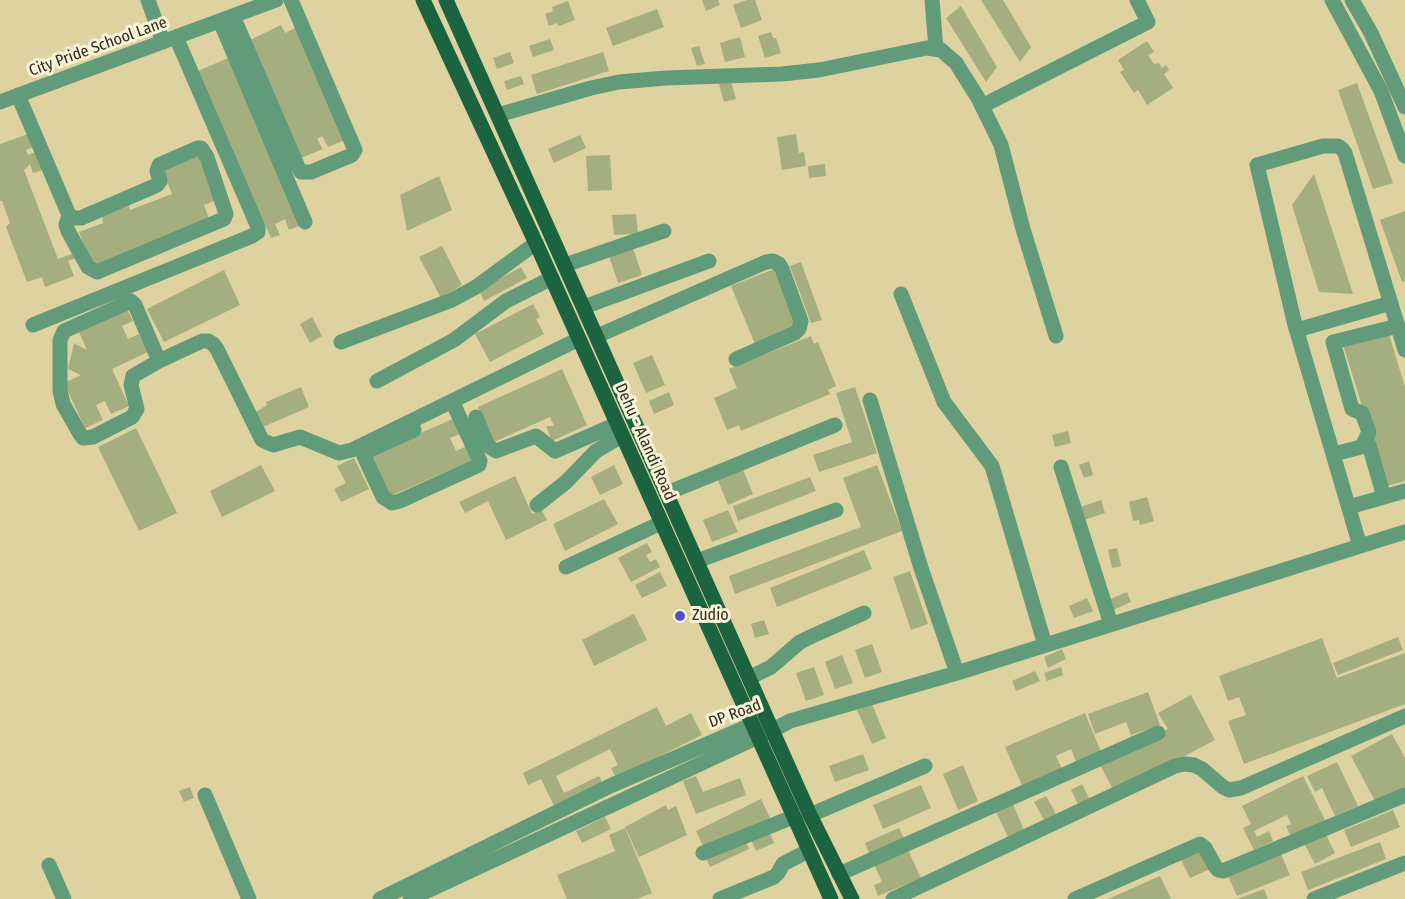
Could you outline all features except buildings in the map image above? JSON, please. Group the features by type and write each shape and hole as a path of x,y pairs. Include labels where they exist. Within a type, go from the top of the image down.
{"main road":[{"name":"Dehu - Alandi Road","path":"423,0 552,278 830,899"},
{"name":"Dehu - Alandi Road","path":"446,0 810,815 850,894"},
{"path":"830,899 850,894"}],"street":[{"path":"33,325 258,232 258,227 170,39 148,0"},
{"name":"City Pride School Lane","path":"0,102 276,0"},
{"path":"226,19 298,167 301,171 311,172 352,155 356,150 291,0"},
{"path":"932,0 936,49"},
{"path":"982,106 1148,22 1137,0"},
{"path":"1332,0 1381,91 1405,156"},
{"path":"1352,0 1371,33 1405,107"},
{"path":"226,19 305,222"},
{"path":"498,115 619,82 819,70 927,48 947,53 956,63 982,106 1002,145 1023,229 1056,336"},
{"path":"18,95 69,215 74,218 81,218 158,185 159,165 201,148 207,157 226,214 219,221 97,272 92,270 83,258 68,231 66,225 69,215"},
{"path":"1360,546 1297,330 1257,165 1323,146 1338,146 1345,153 1405,350"},
{"path":"565,264 664,231"},
{"path":"341,342 452,300 476,287 536,243"},
{"path":"156,247 166,271"},
{"path":"584,307 710,261"},
{"path":"597,336 766,262 773,261 782,269 801,321 799,329 795,333 736,359"},
{"path":"377,381 454,340 506,301 552,278"},
{"path":"901,294 945,402 992,466 1045,645"},
{"path":"159,361 133,301 64,331 60,340 60,391 63,404 83,438 93,437 132,417 137,409 131,381 138,373 202,341 213,344 258,434 267,444 279,444 300,437 333,451 346,452 579,339"},
{"path":"1297,330 1390,303"},
{"path":"1362,447 1369,432 1362,413 1352,409 1333,342 1398,326"},
{"path":"870,400 921,568 957,673 1405,532"},
{"path":"411,421 414,430 368,451 364,456 383,496 392,502 400,501 479,465 480,461 452,401"},
{"path":"476,417 488,446 496,451 536,436 555,451 620,430"},
{"path":"667,493 835,425"},
{"path":"537,505 566,482 620,430"},
{"path":"1334,454 1369,445 1384,497"},
{"path":"1061,467 1111,624"},
{"path":"1349,507 1405,491"},
{"path":"698,561 836,510"},
{"path":"566,567 661,523"},
{"path":"750,678 771,667 800,642 864,614"},
{"name":"DP Road","path":"384,898 610,786 770,725 957,673"},
{"path":"893,899 1175,766 1194,765 1229,790 1241,788 1405,716"},
{"name":"DP Road","path":"410,899 754,731"},
{"path":"839,873 1158,733"},
{"path":"810,815 925,766"},
{"path":"205,795 249,899"},
{"path":"1075,899 1200,844 1205,848 1218,870 1223,871 1405,795"},
{"path":"703,853 793,817"},
{"path":"720,899 774,877 786,862 808,851"},
{"path":"1314,899 1405,863"},
{"path":"49,865 64,899"}],"place":[{"name":"Zudio","path":"680,616"}]}
